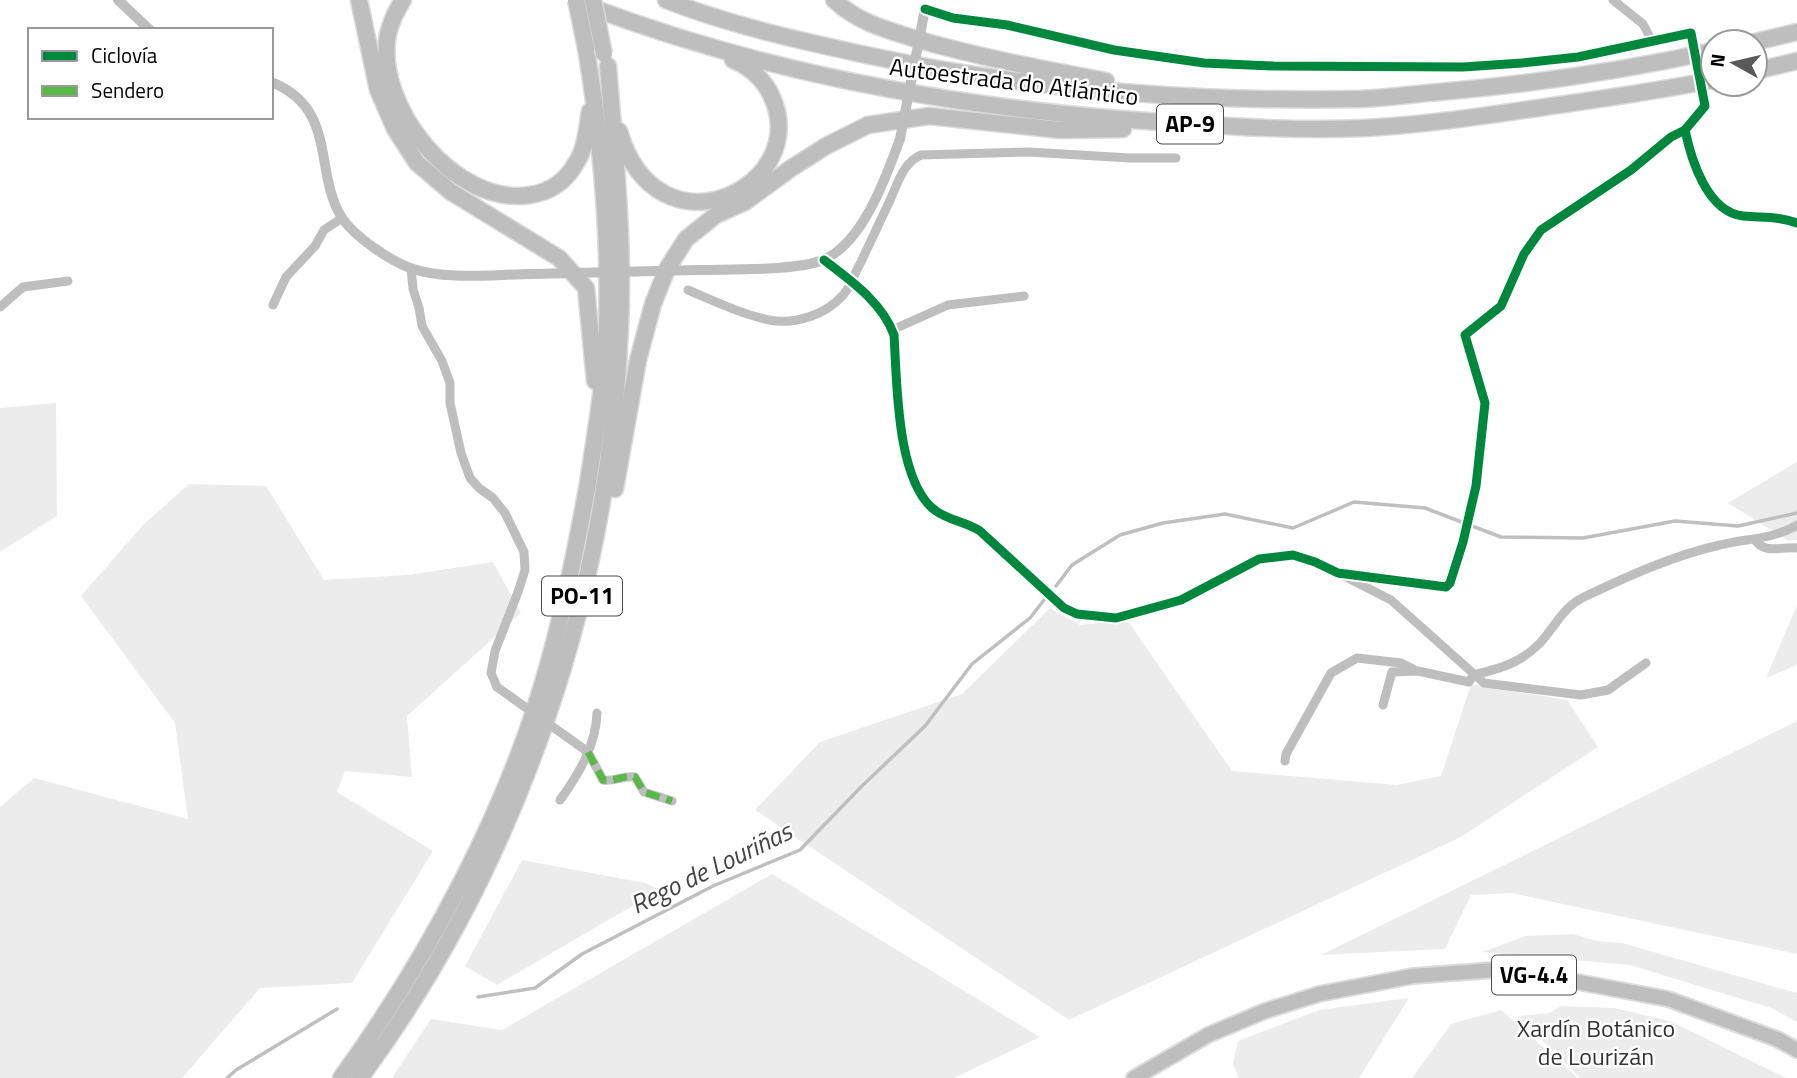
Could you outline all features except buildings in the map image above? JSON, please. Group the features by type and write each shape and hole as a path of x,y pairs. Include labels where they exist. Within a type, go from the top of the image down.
{"highway":[{"path":"359,0 378,90 395,129 417,163 451,192 559,258 586,288 598,418"},
{"path":"403,0 394,15 388,36 387,59 393,86 405,117 440,162 480,189 499,196 519,197 539,194 568,176 578,161 585,141 593,92"},
{"name":"PO-11","path":"341,1078 414,969 467,872 512,769 548,667 573,568 598,418 607,327 604,208 593,92 574,0"},
{"name":"Autoestrada do Atlántico","path":"574,0 672,36 774,65 892,91 1093,118 1271,129 1365,128 1443,121 1655,92 1699,83"},
{"name":"PO-11","path":"360,1078 427,978 480,879 527,773 555,693 589,567 606,480 614,416 621,267 606,60 593,0"},
{"name":"Autoestrada do Atlántico","path":"666,0 701,13 799,40 972,75 1057,86 1191,97 1361,99 1521,85 1627,70 1699,54"},
{"path":"834,0 842,8 877,27 953,50 1013,64 1191,97"},
{"path":"1769,39 1797,32"},
{"path":"606,60 626,155 641,174 660,191 683,201 706,203 727,198 746,186 764,169 776,149 779,127 777,106 768,88 740,62 672,36"},
{"path":"1769,68 1797,61"},
{"path":"589,567 612,502 638,360 653,304 667,269 686,239 716,215 745,202 825,146 868,125 929,116 1060,130 1271,129"},
{"name":"VG-4.4","path":"1134,1078 1208,1035 1265,1011 1320,994 1413,976 1494,970 1562,979 1668,999 1777,1039 1797,1050"}],"street":[{"path":"118,0 148,28"},
{"path":"1614,0 1643,24 1652,41"},
{"path":"273,83 294,96 307,110 318,130 331,187 342,218 366,242 411,268 435,273 533,274 698,270 799,266 824,260 850,240 886,175 900,139 926,4 953,18 1007,26 1114,50 1205,63 1359,68 1463,67 1578,57 1691,33 1693,40"},
{"path":"1338,573 1446,586 1450,583 1476,486 1485,403 1465,335 1501,306 1524,254 1541,230 1631,170 1671,137 1685,130 1705,106"},
{"path":"1685,130 1695,168 1719,204 1732,214 1784,218 1797,223"},
{"path":"688,290 767,320 783,322 804,318 826,309 843,295 904,171 912,159 920,155 1030,152 1176,158"},
{"path":"273,305 286,277 315,246 324,230 342,218"},
{"path":"824,260 874,303 892,330 898,407 907,461 911,476 929,505 937,512 980,531 1064,608 1096,618 1116,618 1149,611 1181,600 1259,559 1293,555 1315,562 1391,600 1484,683 1581,695 1608,690 1646,663"},
{"path":"411,268 422,326 442,361 450,383 450,403 461,453 470,478 493,498 505,513 524,552 524,570 518,593 495,651 491,673 498,687 588,752 603,780 613,782 627,776 635,777 644,792 672,801"},
{"path":"0,307 23,286 68,281"},
{"path":"892,330 948,305 1024,296"},
{"path":"1383,705 1392,671 1418,671 1469,682 1473,675 1519,661 1540,643 1568,608 1581,598 1663,562 1719,545 1782,533 1797,525"},
{"path":"1755,540 1759,547 1770,550 1797,548"},
{"path":"1285,761 1286,754 1331,673 1357,658 1401,663 1418,671"},
{"path":"560,800 588,752 596,730 597,713"}],"green space":[{"path":"56,403 57,516 0,552 0,408"},
{"path":"1797,462 1797,540 1789,541 1728,503"},
{"path":"189,484 266,486 324,580 408,575 493,562 521,613 407,716 412,777 345,771 337,792 433,851 352,983 260,988 182,1078 0,1078 0,807 34,778 188,819 175,723 81,596 144,524"},
{"path":"1797,605 1797,665 1766,678"},
{"path":"1050,608 1080,625 1127,620 1232,771 1397,785 1441,776 1471,684 1567,700 1598,747 1461,837 1069,1020 755,810 820,742 962,694"},
{"path":"1797,721 1797,954 1511,893 1471,895 1445,949 1321,955"},
{"path":"522,860 645,883 660,890 497,985 465,966"},
{"path":"772,874 1040,1037 954,1078 392,1078 431,1019 502,1030"},
{"path":"1572,934 1597,941 1622,943 1797,993 1797,1022 1771,1008 1630,965 1482,952 1526,936"},
{"path":"1409,998 1359,1078 1239,1078 1233,1064 1238,1041 1319,1010"},
{"name":"Xardín Botánico de Lourizán","path":"1561,1006 1614,1008 1670,1021 1786,1078 1580,1078 1518,1016 1549,1013"},
{"path":"1501,1010 1578,1078 1412,1078 1451,1024"}],"waterway":[{"name":"Rego de Louriñas","path":"1056,586 1072,565 1120,535 1163,523 1225,514 1293,528 1354,502 1425,508 1501,537 1583,538 1675,521 1738,526 1797,513"},
{"name":"Rego de Louriñas","path":"478,997 535,988 582,954 713,886 800,850 925,726 972,664 1030,618 1044,600"},
{"name":"Rego de Louriñas","path":"227,1078 337,1009"}],"tunnel":[{"path":"1695,52 1705,106"}],"marked path":[{"path":"588,752 603,780 635,777 644,792 672,801"}],"cycle path":[{"path":"925,9 953,18 1007,25 1114,50 1204,63 1274,66 1463,67 1522,63 1578,57 1691,33 1705,106 1685,130 1696,169 1710,195 1730,212 1797,223"},
{"path":"824,260 873,302 889,323 894,335 898,403 906,455 913,478 923,497 941,514 980,531 1064,608 1077,614 1116,618 1181,600 1259,559 1293,555 1338,573 1446,587 1450,583 1463,542 1476,486 1485,403 1465,335 1501,306 1524,254 1541,230 1631,170 1671,137 1685,130"}]}
